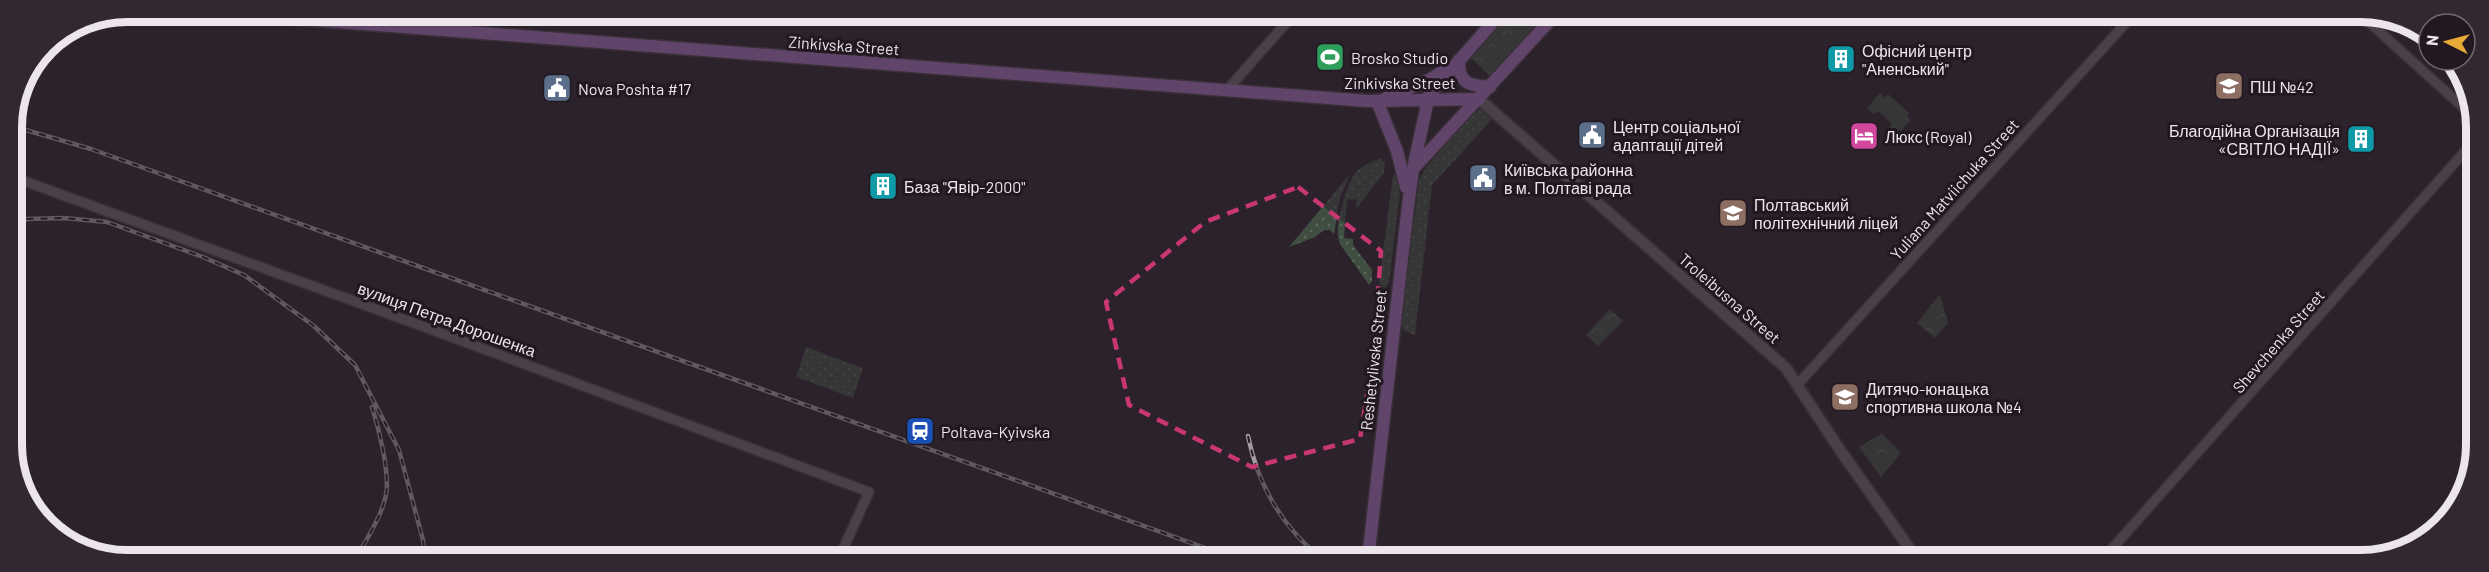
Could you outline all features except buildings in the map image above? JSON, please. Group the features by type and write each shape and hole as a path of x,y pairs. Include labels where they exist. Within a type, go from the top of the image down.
{"main road":[{"path":"1428,100 1429,95 1493,22"},
{"path":"1413,169 1549,22"},
{"name":"Zinkivska Street","path":"350,23 1377,101 1479,99"},
{"path":"1459,60 1459,70 1464,80 1473,85 1490,87"},
{"path":"1408,206 1405,177 1377,101 1431,80 1459,60"},
{"name":"Troleibusna Street","path":"1479,99 1786,368 1910,549"},
{"name":"Reshetylivska Street","path":"1369,549 1408,206 1413,169 1428,100"},
{"path":"1397,151 1420,136"}],"street":[{"path":"1227,90 1287,22"},
{"name":"Yuliana Matviichuka Street","path":"1797,384 2127,22"},
{"path":"2370,23 2464,108"},
{"name":"Shevchenka Street","path":"2112,549 2466,150"},
{"name":"вулиця Петра Дорошенка","path":"23,181 869,492 843,550"}],"highlighted area":[{"path":"1298,187 1381,251 1374,350 1360,439 1252,467 1129,405 1106,302 1205,222"}],"green space":[{"path":"1501,22 1544,22 1493,79 1470,57"},
{"path":"1880,93 1885,98 1888,94 1909,113 1907,116 1911,120 1897,135 1889,128 1892,124 1878,111 1874,114 1867,108"},
{"path":"1479,110 1488,111 1494,117 1432,185 1415,335 1405,331 1401,324 1419,180 1426,167"},
{"path":"1380,158 1385,163 1384,173 1356,209 1357,200 1347,199 1344,238 1353,239 1353,245 1372,270 1372,281 1369,285 1340,244 1338,229 1352,178 1361,168"},
{"path":"1397,172 1402,176 1389,283 1384,289 1379,282 1393,176"},
{"path":"1351,173 1340,197 1334,234 1330,230 1324,230 1315,237 1289,247"},
{"path":"1940,294 1948,323 1935,338 1917,323"},
{"path":"1610,309 1623,321 1598,346 1586,335"},
{"path":"806,347 863,368 853,398 796,377"},
{"path":"1882,433 1901,453 1881,477 1859,447"}],"railway":[{"path":"23,129 91,149 1210,550"},
{"path":"23,220 64,218 107,222 203,257 244,275 314,326 355,365 399,450 424,550"},
{"path":"360,550 377,520 384,503 387,486 381,439 372,407"},
{"path":"1248,436 1265,488 1284,519 1311,549"}],"place":[{"name":"Brosko Studio","path":"1330,57"},
{"name":"Офісний центр \"Аненський\"","path":"1841,59"},
{"name":"ПШ №42","path":"2229,86"},
{"name":"Nova Poshta #17","path":"557,88"},
{"name":"Центр соціальної адаптації дітей","path":"1592,135"},
{"name":"Люкс (Royal)","path":"1864,136"},
{"name":"Благодійна Організація «СВІТЛО НАДІЇ»","path":"2361,139"},
{"name":"Київська районна в м. Полтаві рада","path":"1483,178"},
{"name":"База \"Явір-2000\"","path":"883,186"},
{"name":"Полтавський політехнічний ліцей","path":"1733,213"},
{"name":"Дитячо-юнацька спортивна школа №4","path":"1845,397"},
{"name":"Poltava-Kyivska","path":"920,431"}]}
